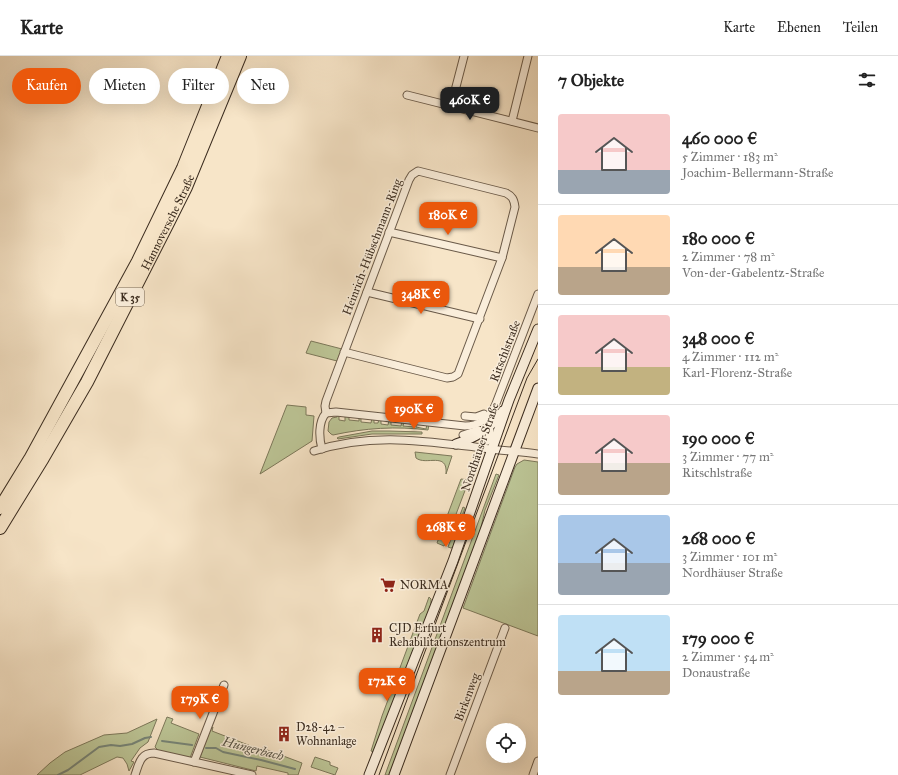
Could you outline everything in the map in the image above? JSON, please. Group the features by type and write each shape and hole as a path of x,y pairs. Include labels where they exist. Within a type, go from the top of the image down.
{"highway":[{"name":"Hannoversche Straße","path":"0,508 30,460 138,261 183,168 228,56"},
{"name":"Hannoversche Straße","path":"0,528 87,382 169,221 186,187 240,56"}],"main road":[{"name":"Nordhäuser Straße","path":"370,775 453,561 488,427 509,400 538,330"},
{"path":"394,775 538,388"},
{"path":"456,444 475,436 489,427 500,415 509,400"}],"street":[{"path":"451,106 464,56"},
{"path":"512,121 528,56"},
{"path":"407,95 538,128"},
{"name":"Heinrich-Hübschmann-Ring","path":"322,449 320,437 321,425 323,417 326,413 326,401 344,352 367,292 389,232 412,175 418,171 506,193 511,196 514,200 515,207 502,258 458,374 447,378 344,352"},
{"path":"389,232 502,258"},
{"path":"367,292 480,319"},
{"name":"Ritschlstraße","path":"326,413 336,412 465,426 478,424 490,415 495,406 538,294"},
{"path":"465,416 476,417 514,451 538,454"},
{"path":"463,435 488,427"},
{"path":"314,452 353,442 378,440 412,440 456,444 488,427"},
{"name":"Birkenweg","path":"450,775 505,628"},
{"path":"194,762 224,685"},
{"path":"135,775 142,756 150,753 157,753 252,775"},
{"path":"533,775 538,761"}],"green space":[{"path":"311,341 342,349 337,361 306,353"},
{"path":"287,405 306,407 306,415 314,416 312,441 260,474"},
{"path":"337,415 339,415 339,420 345,421 345,415 349,416 349,420 359,421 359,417 361,417 361,422 371,423 372,418 374,418 374,423 378,423 379,419 381,419 381,424 388,425 389,420 391,420 391,425 401,426 402,421 404,422 403,426 414,427 414,423 416,423 416,427 426,429 427,424 429,424 428,430 380,428 333,435 328,431 329,422 332,418 337,417"},
{"path":"372,431 422,432 422,434 372,434 337,438"},
{"path":"415,452 452,456 446,474 446,467 444,463 436,460 420,460 416,458"},
{"path":"524,460 538,462 538,636 463,608 515,467"},
{"path":"496,474 499,475 485,510 479,536 391,775 385,775"},
{"path":"461,479 469,480 444,546 437,543"},
{"path":"463,507 465,508 462,516 464,517 453,547 448,547"},
{"path":"429,597 431,599 431,604 374,752 371,751 382,716 420,614 424,611"},
{"path":"167,717 173,719 171,723 199,734 190,758 159,751 155,747"},
{"path":"157,719 148,742 140,748 131,761 134,762 129,771 123,758 117,757 80,775 37,775 65,752 104,735 127,733"},
{"path":"213,727 212,731 261,750 262,748 302,763 298,775 288,775 288,773 257,766 256,771 200,757 211,728"},
{"path":"315,757 330,762 330,765 338,768 335,775 311,767"}],"waterway":[{"name":"Hungerbach","path":"58,775 68,770 99,747 132,744 151,737"},
{"name":"Hungerbach","path":"162,741 192,745"},
{"name":"Hungerbach","path":"206,748 216,748 223,752 295,769"}],"tram line":[{"path":"379,775 527,378 538,359"}],"place":[{"name":"NORMA","path":"388,585"},
{"name":"CJD Erfurt Rehabilitationszentrum","path":"377,635"},
{"name":"D28-42 – Wohnanlage","path":"284,734"}]}
